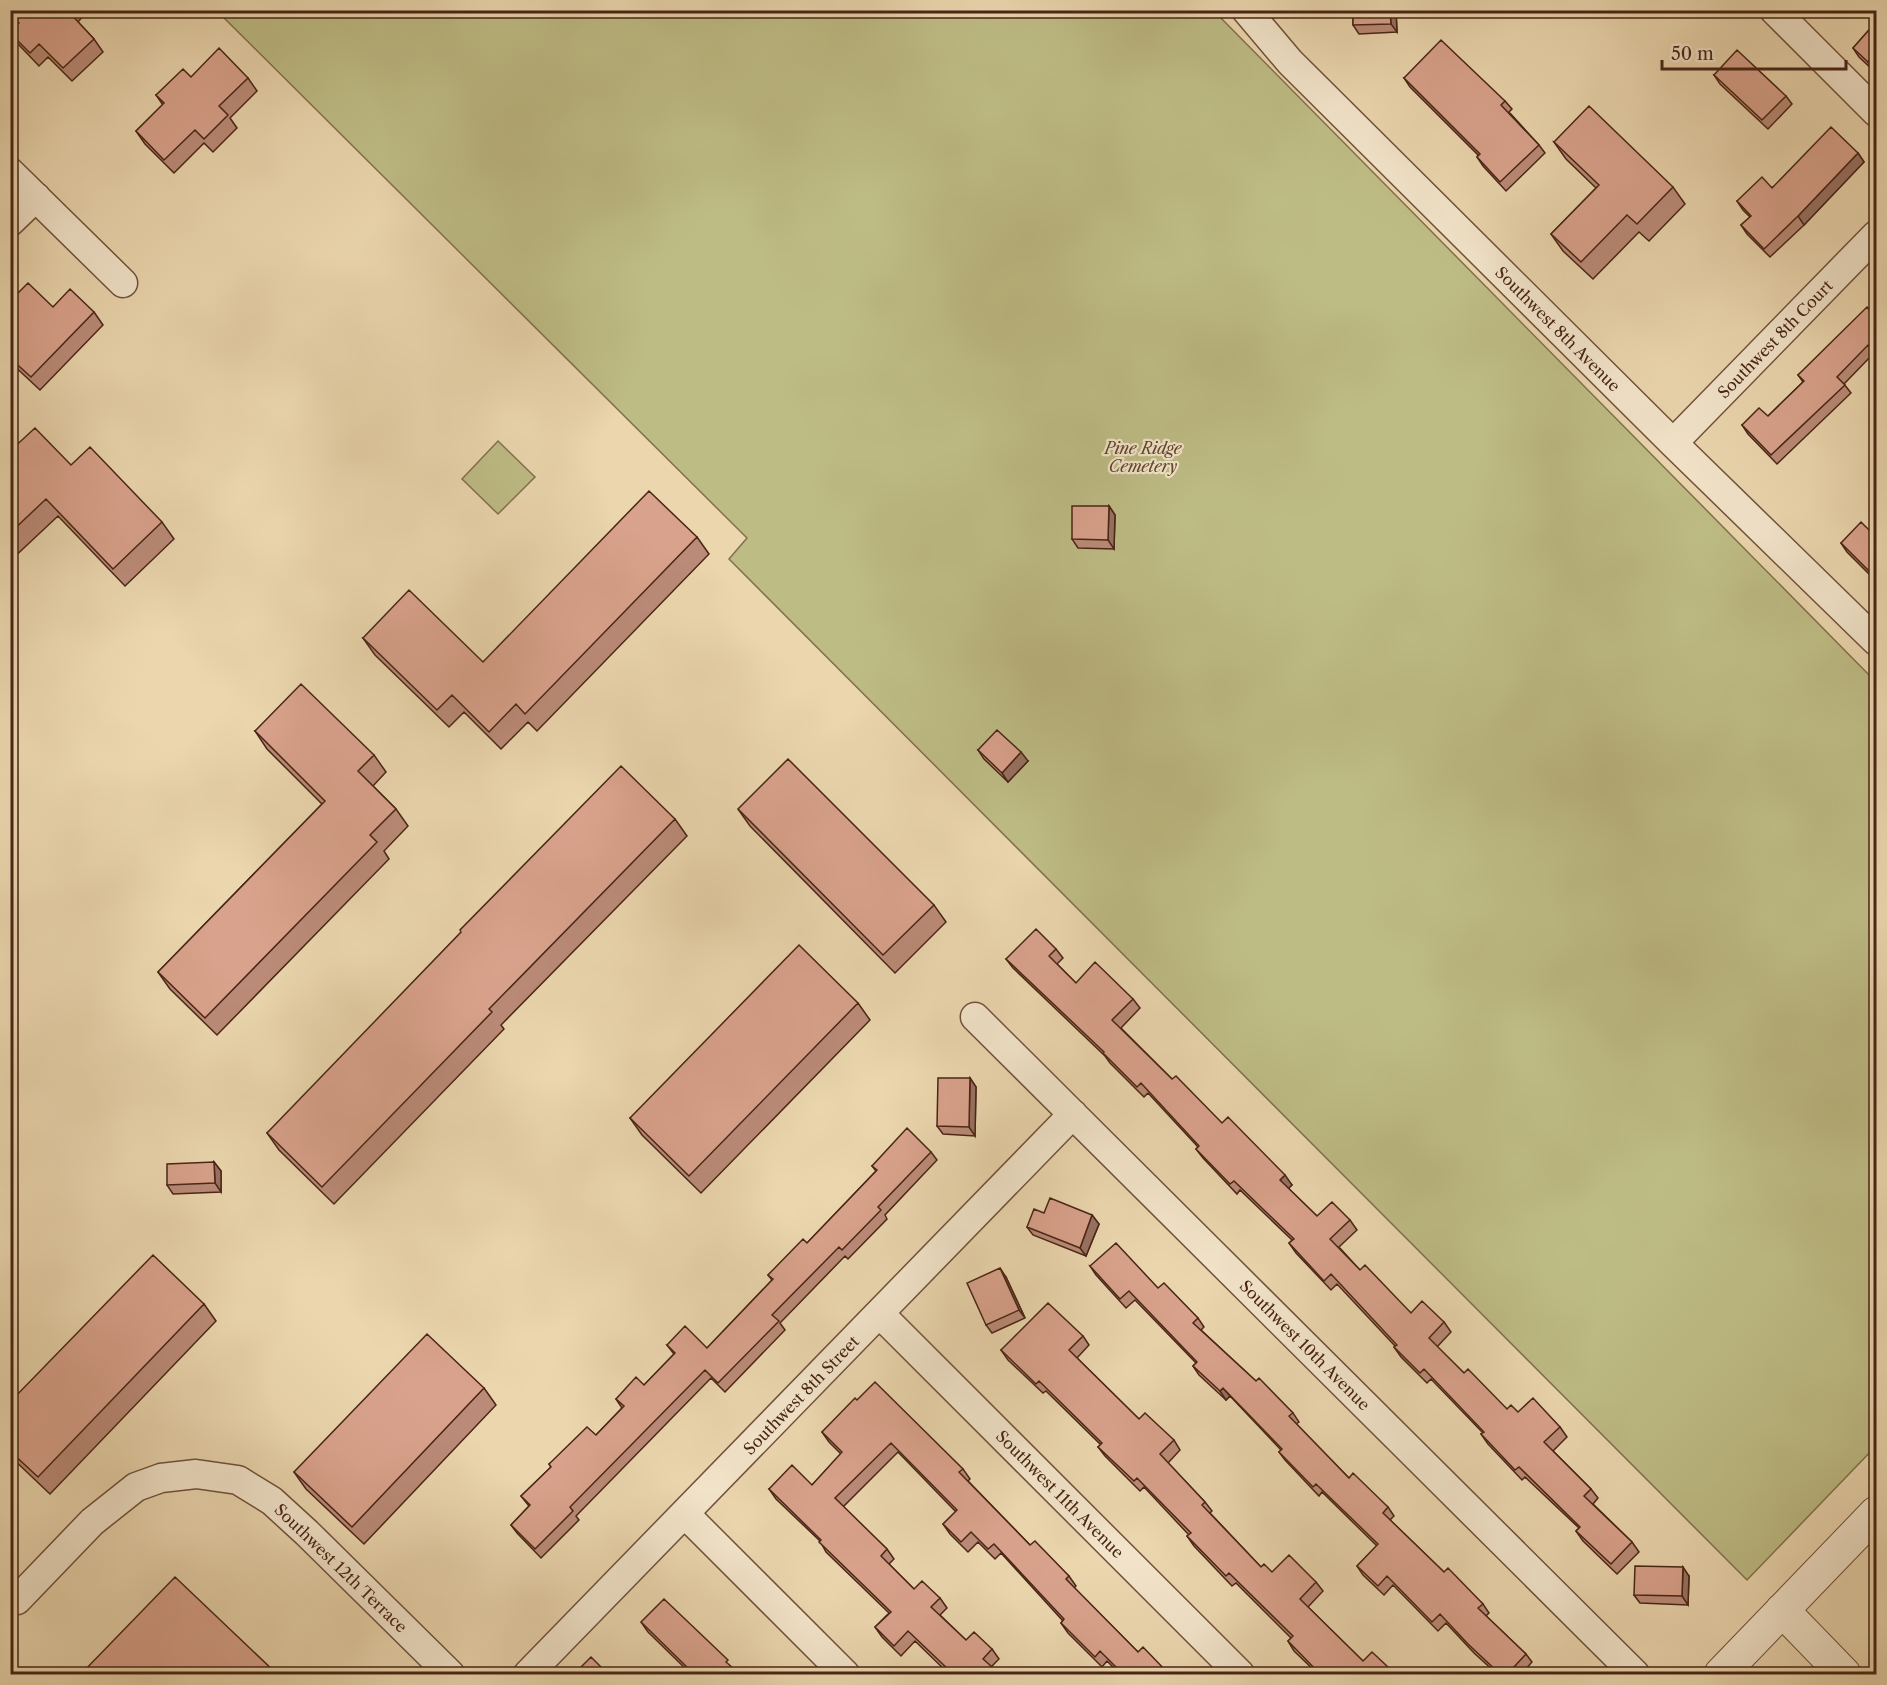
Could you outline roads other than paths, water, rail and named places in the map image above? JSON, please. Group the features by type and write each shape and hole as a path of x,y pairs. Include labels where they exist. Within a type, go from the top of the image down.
{"street":[{"path":"1774,10 1876,112"},
{"name":"Southwest 8th Avenue","path":"1254,14 1299,70 1673,443 1876,641"},
{"path":"10,172 123,283"},
{"path":"10,222 36,197"},
{"name":"Southwest 8th Court","path":"1673,443 1876,235"},
{"name":"Southwest 10th Avenue","path":"975,1017 1635,1674"},
{"name":"Southwest 8th Street","path":"528,1674 1073,1114"},
{"name":"Southwest 11th Avenue","path":"880,1314 1240,1674"},
{"name":"Southwest 12th Terrace","path":"13,1603 92,1522 136,1487 161,1478 196,1474 238,1480 272,1501 450,1674"},
{"path":"1721,1674 1876,1513"},
{"path":"685,1514 845,1674"},
{"path":"1782,1610 1844,1674"}],"park label":[{"name":"Pine Ridge Cemetery","path":"1143,457"}]}
